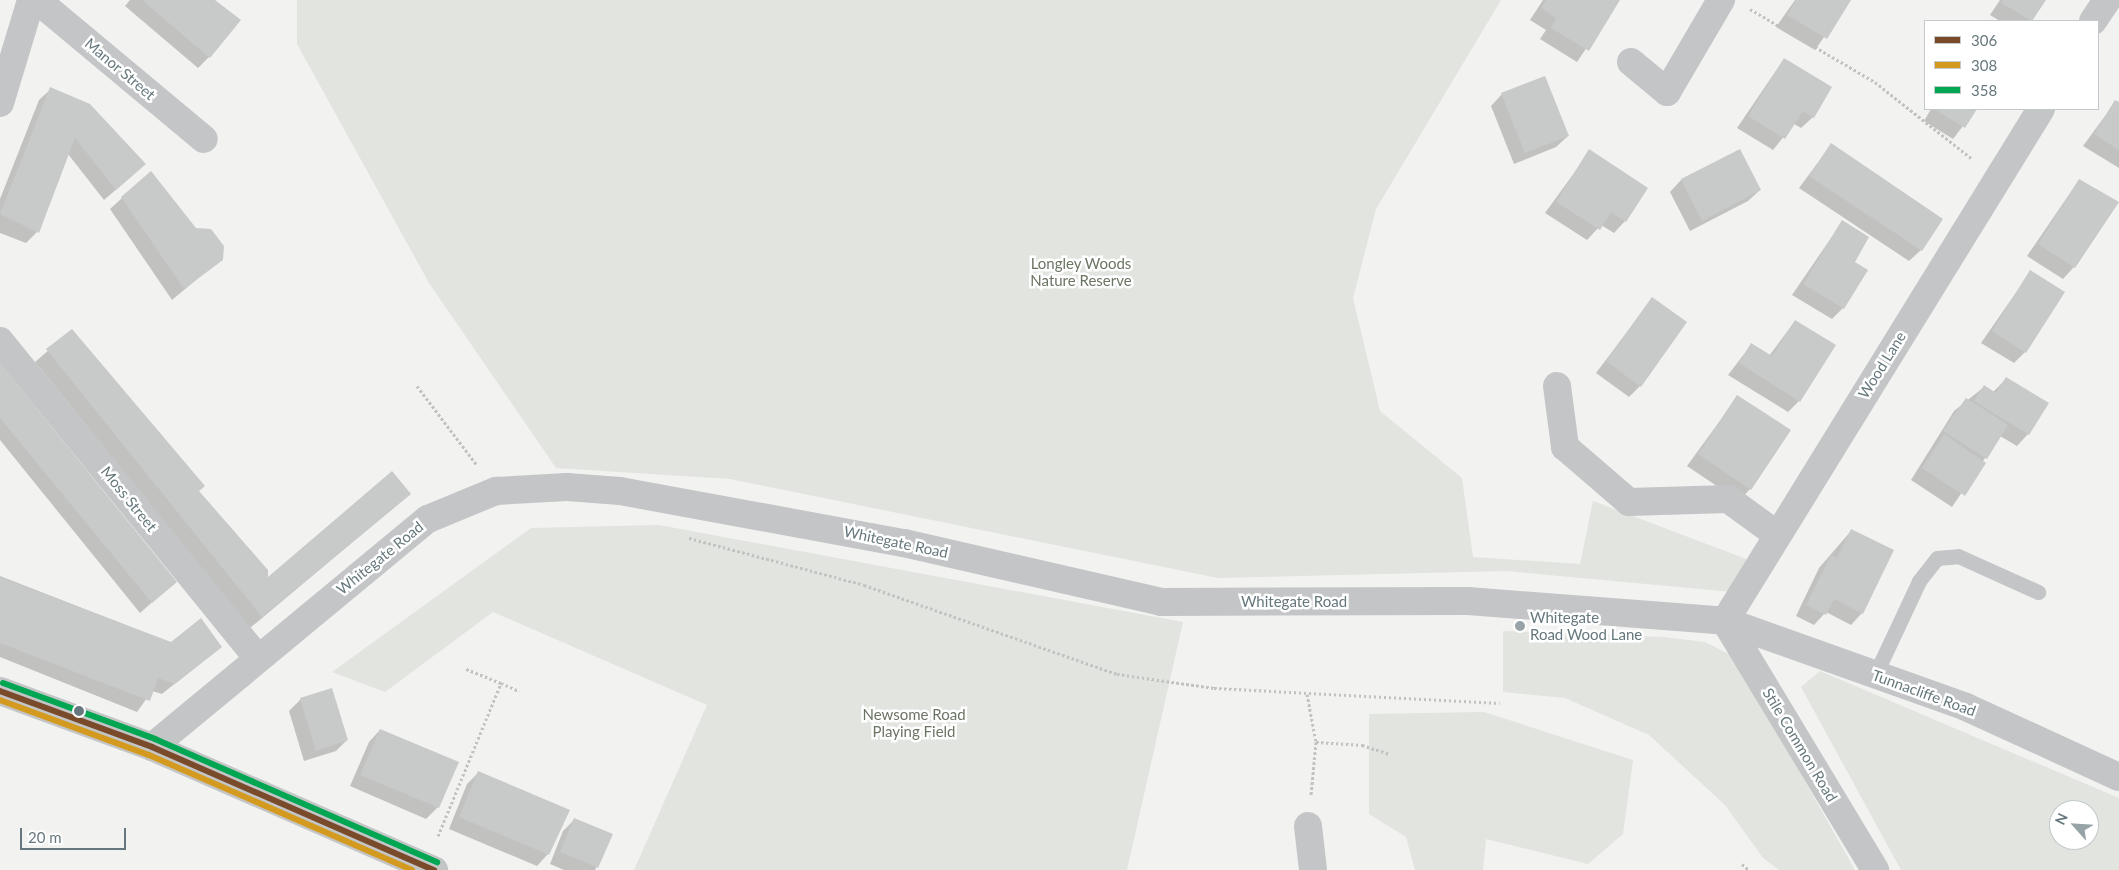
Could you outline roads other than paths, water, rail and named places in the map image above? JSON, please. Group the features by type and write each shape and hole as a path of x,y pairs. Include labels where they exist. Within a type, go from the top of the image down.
{"street":[{"path":"0,103 31,0"},
{"name":"Manor Street","path":"37,0 204,139"},
{"path":"2094,20 2107,0"},
{"path":"1632,62 1667,92 1732,2"},
{"name":"Wood Lane","path":"1725,621 1776,534 1999,180 2040,110"},
{"name":"Moss Street","path":"0,341 258,658"},
{"path":"1557,386 1565,447 1629,502 1728,499 1776,534"},
{"name":"Whitegate Road","path":"152,747 428,519 496,491 620,491 904,543 1161,602 1468,601 1725,621"},
{"name":"Tunnacliffe Road","path":"1725,621 1966,707 2119,777"},
{"name":"Stile Common Road","path":"1725,621 1875,870"},
{"path":"0,691 152,747 430,868"},
{"path":"1308,826 1313,870"}],"lane":[{"path":"1875,675 1919,581 1937,558 1965,558 2038,592"}],"place":[{"name":"Whitegate Road Wood Lane","path":"1520,626"}],"park label":[{"name":"Longley Woods Nature Reserve","path":"1081,272"},
{"name":"Newsome Road Playing Field","path":"914,722"}]}
